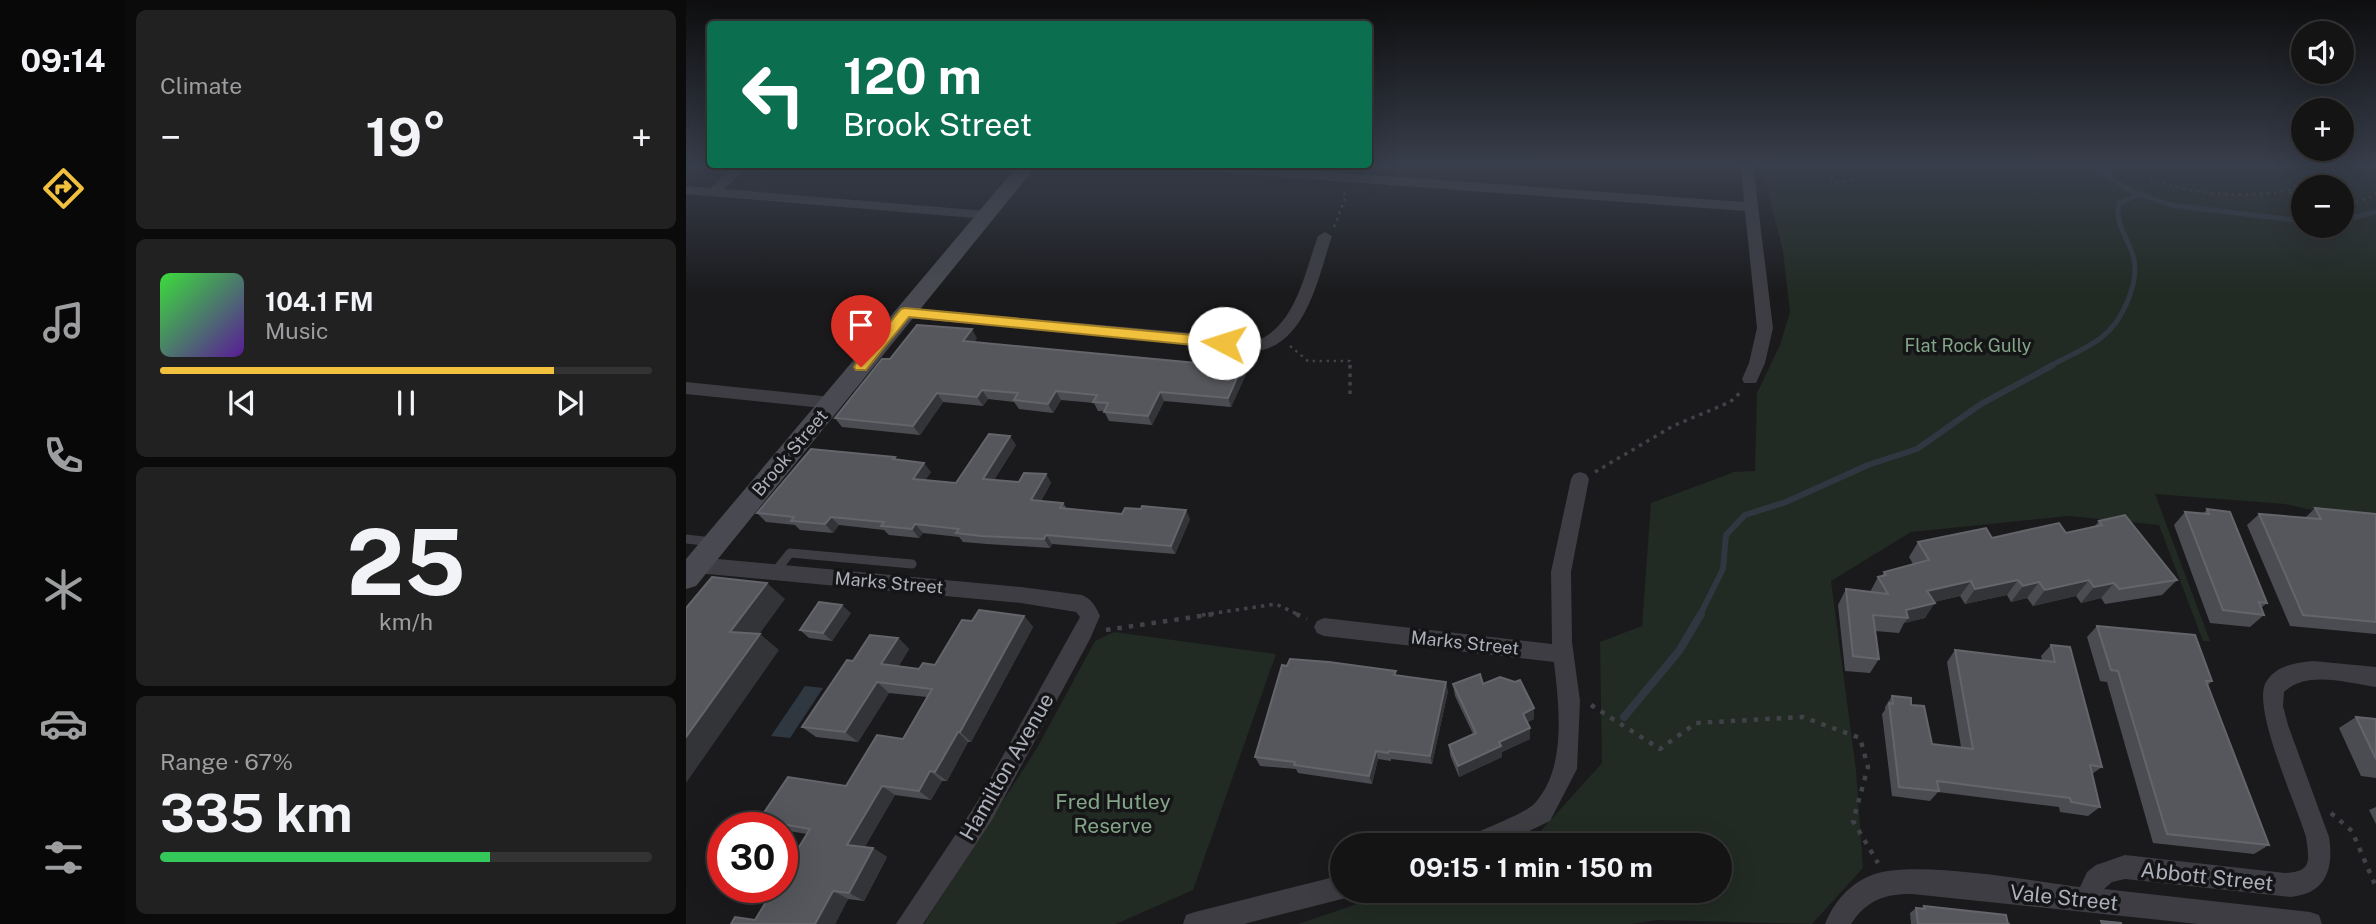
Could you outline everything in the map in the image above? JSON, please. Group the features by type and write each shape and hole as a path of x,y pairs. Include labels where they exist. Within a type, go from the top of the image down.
{"main road":[{"name":"Brook Street","path":"691,571 992,208"}],"street":[{"path":"904,208 986,215"},
{"path":"1750,379 1757,363 1765,328 1751,208"},
{"path":"905,313 1251,345 1276,340 1291,323 1325,236"},
{"path":"686,388 832,403"},
{"path":"1500,833 1542,813 1566,768 1568,691 1563,654 1561,572 1580,478"},
{"name":"Marks Street","path":"691,571 774,573 1021,595 1082,604 1090,616 1083,633"},
{"name":"Marks Street","path":"1324,627 1563,654"},
{"name":"Hamilton Avenue","path":"908,924 984,812 1083,633"},
{"name":"Abbott Street","path":"2087,901 2096,877 2110,869 2125,867 2285,885 2300,885 2311,878 2318,869 2319,862 2316,836 2272,707 2274,687 2288,674 2313,670 2376,677"},
{"name":"Vale Street","path":"1837,924 1857,894 1888,880 1928,882 2310,924"},
{"path":"1195,924 1330,890"}],"lane":[{"path":"686,539 715,543"},
{"path":"774,573 790,553 912,564"}],"path":[{"path":"1325,236 1334,226 1341,208"},
{"path":"1276,340 1308,361 1350,361 1350,398"},
{"path":"1580,478 1597,471 1664,428 1740,396 1750,379"},
{"path":"1083,633 1276,604 1324,627"},
{"path":"1568,691 1660,749 1696,723 1803,717 1860,738 1868,768 1853,821 1888,880"},
{"path":"2352,831 2376,887"}],"green space":[{"name":"Flat Rock Gully","path":"1772,208 2291,208 2291,238 2354,238 2354,208 2376,208 2376,515 2320,512 2285,504 2155,494 2210,641 2203,641 2159,525 2069,516 1911,532 1831,581 1856,770 1863,868 1812,924 1657,920 1631,924 1298,924 1360,903 1732,903 1732,833 1539,833 1602,763 1600,642 1642,626 1651,503 1734,472 1755,471 1757,393 1780,345 1790,312 1783,251"},
{"name":"Fred Hutley Reserve","path":"1114,632 1276,654 1193,890 1116,924 924,924 1037,748 1095,641"}],"shaded area":[{"path":"805,686 823,688 790,738 771,736"}],"building":[{"path":"917,325 972,329 963,341 1197,363 1214,364 1216,360 1244,362 1228,398 1160,392 1148,416 1104,412 1108,403 1093,402 1097,395 1056,391 1048,404 1014,400 1018,393 982,390 977,397 937,393 913,426 835,418 882,359 890,359"},
{"path":"989,434 1010,436 983,479 1019,482 1024,473 1046,474 1031,500 1063,503 1060,508 1122,514 1125,508 1141,509 1142,506 1186,510 1171,546 1046,535 1044,539 981,536 956,533 959,529 915,524 912,529 881,526 884,522 831,517 825,524 791,521 794,517 757,513 811,449 895,457 893,459 924,463 913,479 956,483"},
{"path":"2315,508 2376,514 2376,622 2303,615 2259,514 2321,519"},
{"path":"2207,509 2230,512 2267,603 2259,602 2264,615 2223,610 2185,512 2209,514"},
{"path":"2125,515 2177,580 2119,589 2114,583 2094,587 2089,580 2045,590 2039,582 2023,586 2018,580 1975,589 1971,581 1927,591 1935,603 1906,610 1908,618 1873,615 1879,659 1853,656 1846,589 1888,594 1878,577 1886,575 1884,572 1929,560 1918,542 1986,528 1992,538 2059,523 2066,533 2102,525 2099,521"},
{"path":"712,577 767,583 730,632 760,634 686,737 686,608"},
{"path":"819,602 842,605 823,633 800,630"},
{"path":"979,610 1024,616 935,772 930,771 919,791 882,786 847,845 873,848 849,893 833,891 815,924 731,924 735,917 755,920 765,903 798,903 798,849 810,829 798,827 798,812 764,812 788,777 846,786 877,735 903,739 932,689 877,682 845,732 802,727 847,660 853,661 870,635 898,638 881,664 919,669 923,663 935,665 962,620 972,621"},
{"path":"2097,626 2195,635 2212,681 2206,681 2269,845 2167,834 2118,671 2111,670"},
{"path":"2051,645 2070,647 2102,767 2090,765 2100,807 2071,802 2070,798 1937,781 1939,791 1899,787 1889,703 1893,704 1892,696 1911,698 1911,705 1924,706 1932,744 1973,749 1955,650 2055,662"},
{"path":"1290,659 1396,671 1394,675 1446,682 1430,756 1376,751 1369,776 1255,757 1282,665 1287,666"},
{"path":"1480,674 1483,684 1500,677 1515,682 1520,680 1534,708 1523,714 1530,728 1499,742 1501,746 1458,766 1449,745 1476,733 1453,684"},
{"path":"2356,717 2376,719 2376,759"},
{"path":"1924,906 2006,915 2008,924 1918,924 1916,908 1925,909"},
{"path":"2101,921 2121,923 2121,924 2102,924"}],"waterway":[{"path":"2050,366 2102,337 2116,322 2127,302 2135,269 2118,208"},
{"path":"2197,208 2291,220"},
{"path":"2354,217 2376,212"},
{"path":"1700,615 1723,569 1726,535 1745,515 1786,502 1868,465 1917,449 1981,404 2053,365"},
{"path":"1624,717 1679,651 1701,614"}],"route":[{"path":"861,367 905,313 1224,343"}]}
